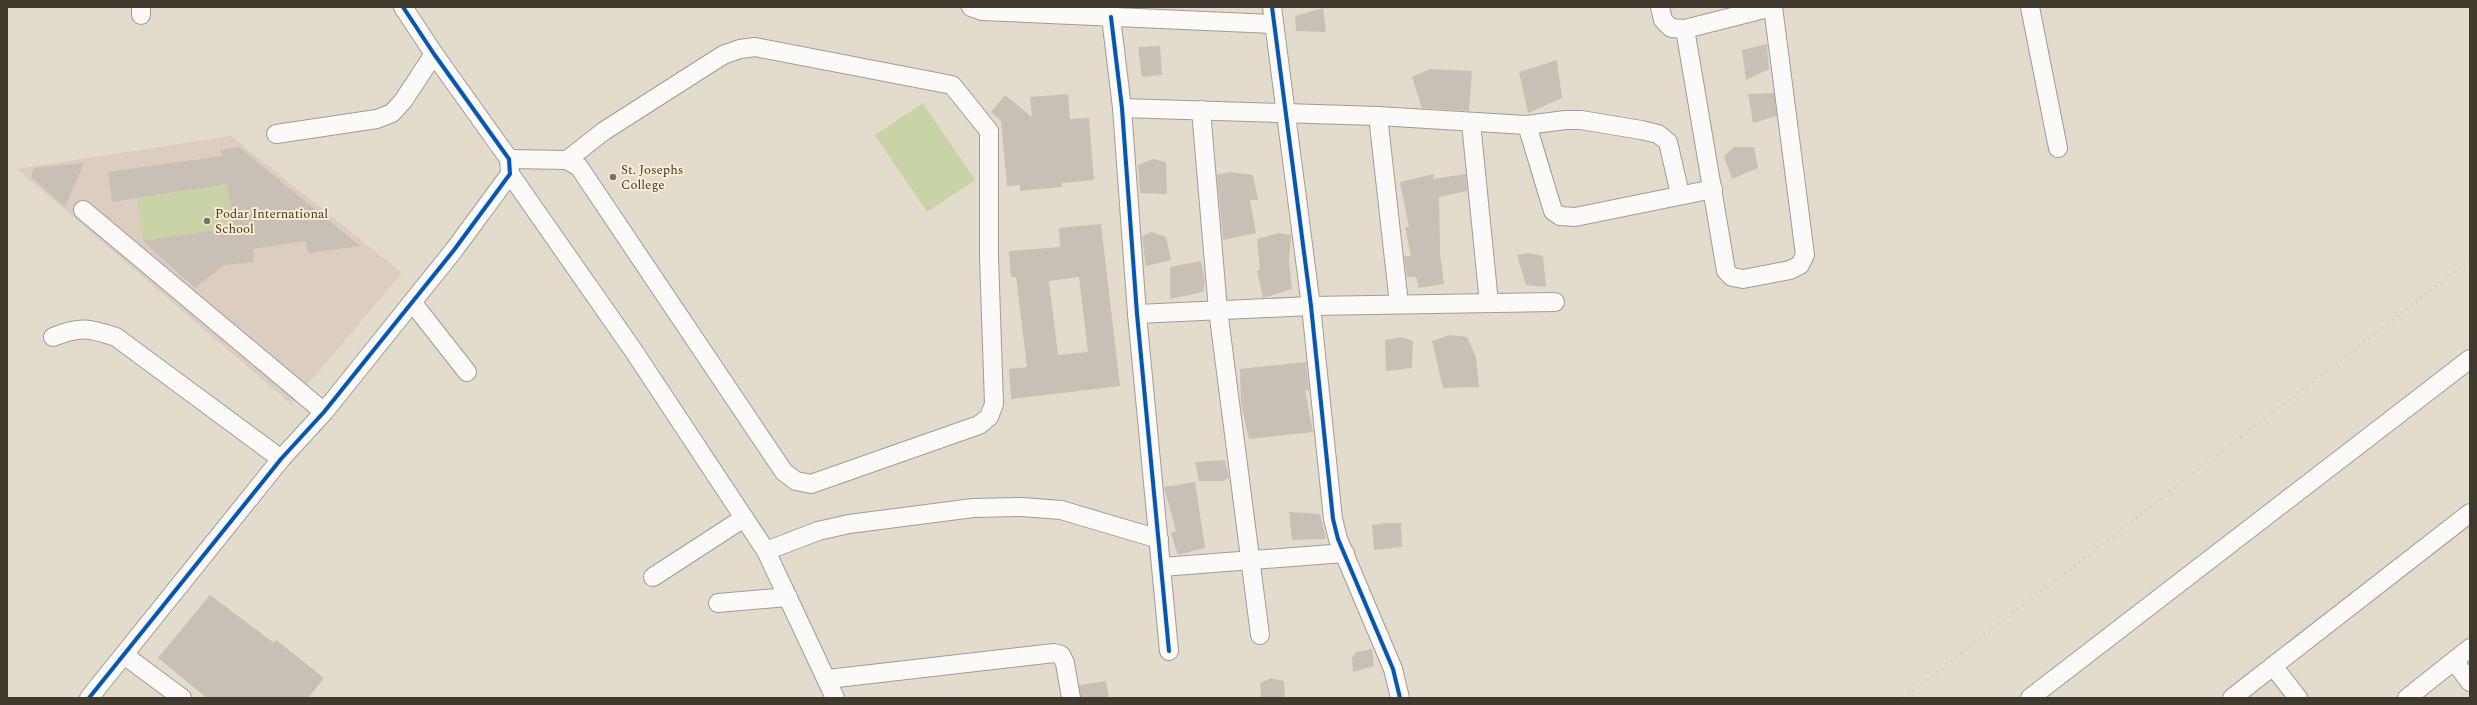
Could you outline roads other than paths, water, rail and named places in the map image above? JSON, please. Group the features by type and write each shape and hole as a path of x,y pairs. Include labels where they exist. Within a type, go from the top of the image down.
{"street":[{"path":"403,7 766,551 828,679 835,698"},
{"path":"971,7 982,11 1111,17 1273,16 1311,306 1334,519 1338,539 1393,669 1400,698"},
{"path":"1660,7 1663,20 1671,28 1685,29 1772,7 1805,255 1800,265 1790,270 1743,279 1732,277 1726,271 1685,29"},
{"path":"2030,7 2058,148"},
{"path":"1111,17 1122,108 1137,314 1160,539 1169,651"},
{"path":"89,698 281,459 324,412 412,302 510,166 567,160 604,131 716,59 740,49 755,47 952,85 989,131 989,257 994,404 989,418 979,425 812,484 796,482 784,472 579,167 567,160"},
{"path":"276,134 377,119 392,113 404,101 434,54"},
{"path":"1122,108 1378,116 1471,123 1527,125 1565,120 1587,120 1658,134 1668,142 1680,194"},
{"path":"1201,110 1218,310 1252,560 1260,635"},
{"path":"1378,116 1399,304"},
{"path":"1471,123 1489,303"},
{"path":"1527,125 1552,211 1560,216 1575,217 1680,194 1713,189"},
{"path":"83,210 324,412"},
{"path":"412,302 467,372"},
{"path":"1137,314 1311,306 1555,302"},
{"path":"53,337 71,329 87,328 116,337 281,459"},
{"path":"2030,698 2470,359"},
{"path":"766,551 818,531 849,524 973,508 1022,507 1062,510 1160,539"},
{"path":"2232,698 2470,513"},
{"path":"653,577 744,518"},
{"path":"1162,567 1345,553"},
{"path":"718,604 788,597"},
{"path":"2407,698 2470,648"},
{"path":"828,679 1054,653 1061,655 1065,663 1071,698"},
{"path":"124,655 182,698"},
{"path":"2454,661 2470,682"},
{"path":"2273,666 2298,698"}],"railway":[{"path":"1903,698 2470,260"}],"place":[{"name":"St. Josephs College","path":"613,177"},
{"name":"Podar International School","path":"207,221"}]}
